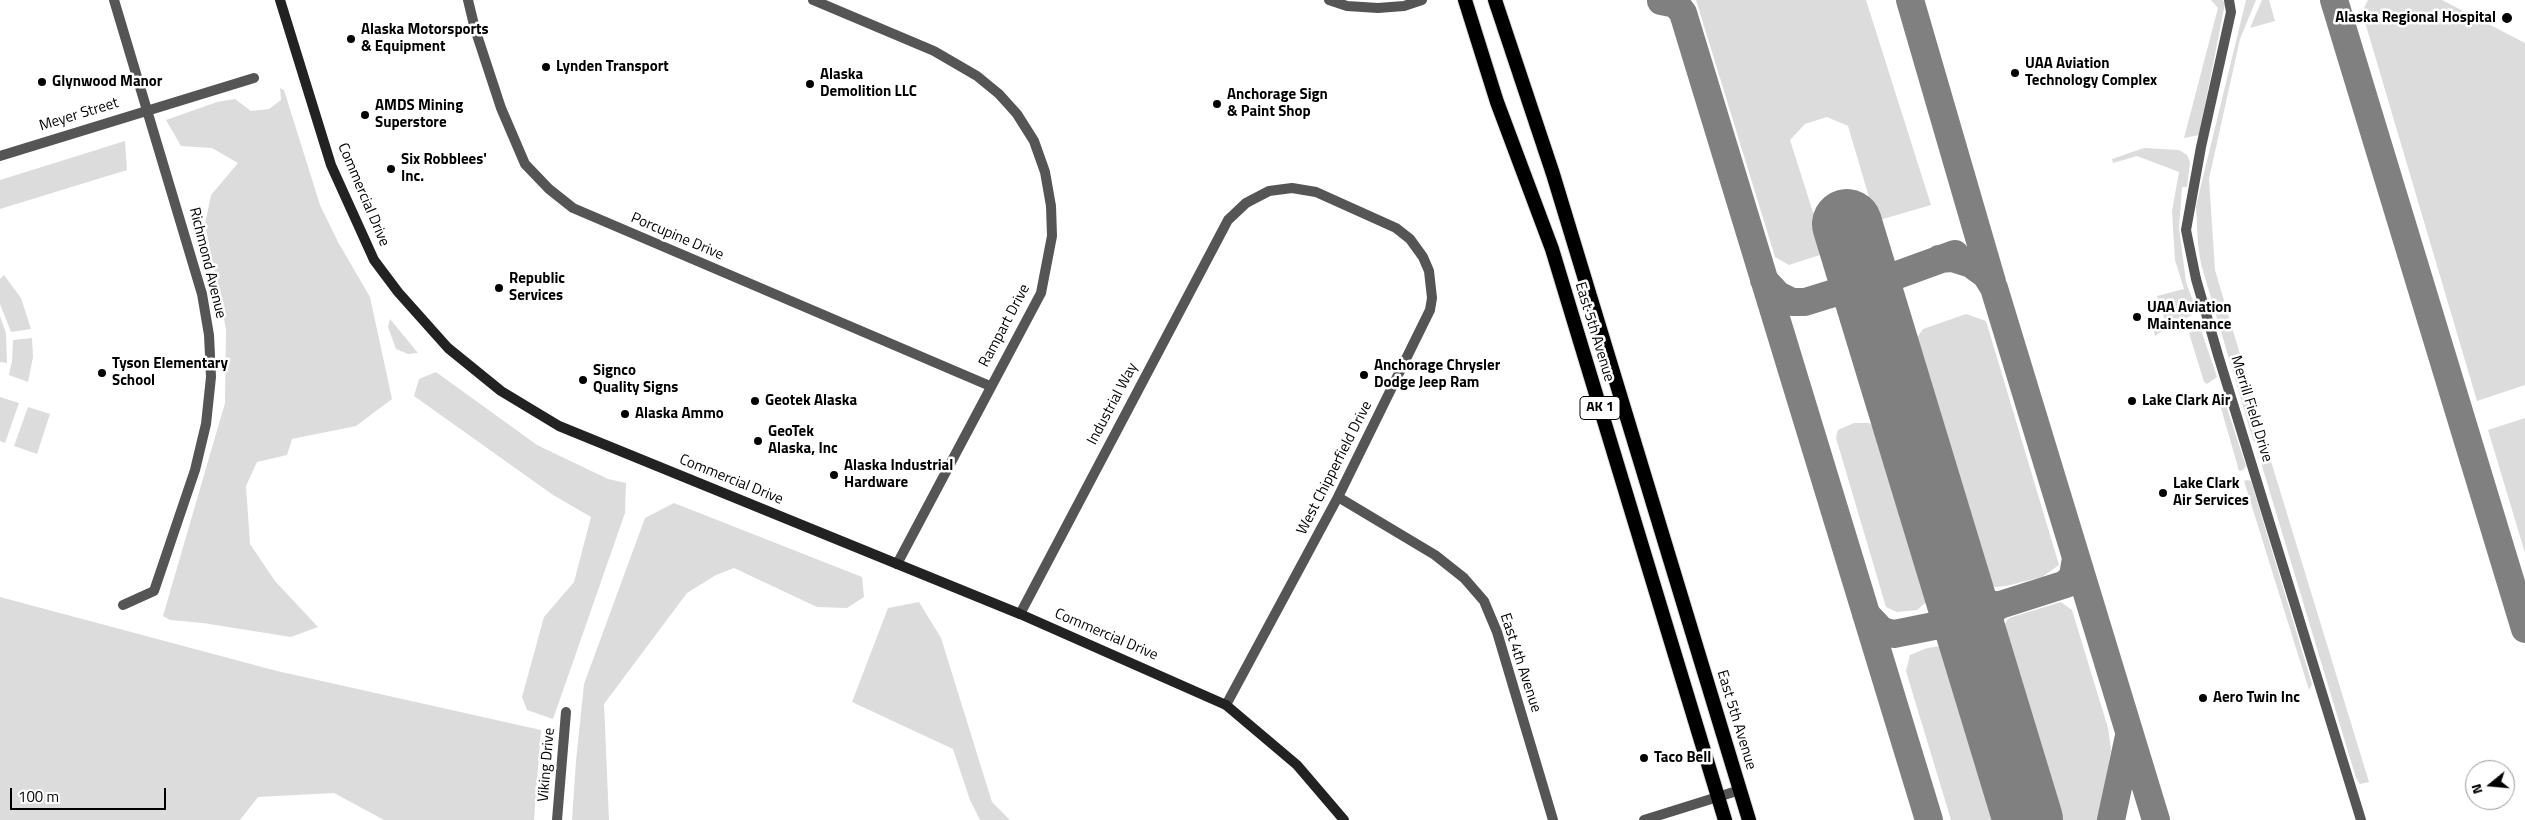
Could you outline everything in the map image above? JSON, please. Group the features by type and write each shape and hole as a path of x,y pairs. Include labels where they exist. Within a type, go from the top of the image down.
{"highway":[{"name":"East 5th Avenue","path":"1464,0 1497,102 1552,249 1725,820"},
{"name":"East 5th Avenue","path":"1495,0 1553,174 1749,820"}],"main road":[{"name":"Commercial Drive","path":"280,0 331,165 374,260 398,292 448,348 501,391 560,426 1020,614 1226,705 1297,765 1344,820"}],"street":[{"name":"Richmond Avenue","path":"114,0 202,294 209,335 211,377 206,424 195,470 154,591 123,605"},
{"name":"Porcupine Drive","path":"468,0 475,30 501,108 525,164 549,189 567,203 602,222 990,386"},
{"name":"Rampart Drive","path":"813,0 925,46 970,72 999,94 1017,114 1034,141 1045,172 1051,206 1052,236 1048,266 1041,293 897,564"},
{"path":"1329,0 1347,6 1378,8 1404,6 1422,0"},
{"name":"Merrill Field Drive","path":"2229,0 2231,12 2201,147 2186,230 2196,279 2218,355 2361,820"},
{"name":"Meyer Street","path":"0,156 254,78"},
{"name":"Industrial Way","path":"1020,614 1194,281 1222,229 1237,210 1269,191 1304,189 1316,192 1396,228 1410,239"},
{"name":"West Chipperfield Drive","path":"1226,705 1338,497 1430,310 1432,298 1429,271 1423,257 1410,239"},
{"name":"East 4th Avenue","path":"1338,497 1435,555 1464,578 1484,601 1496,632 1553,820"},
{"name":"Viking Drive","path":"557,820 566,712"},
{"path":"1644,820 1740,790"}],"shaded area":[{"path":"1696,0 1866,0 1931,205 1876,221 1848,126 1827,117 1805,124 1790,140 1826,253 1789,265 1775,257"},
{"path":"2211,0 2223,0 2225,4 2199,135 2184,138 2218,8"},
{"path":"2246,0 2256,0 2240,39 2209,179 2215,270 2267,445 2262,446 2256,444 2253,440 2201,264 2196,206"},
{"path":"2262,0 2269,0 2275,21 2250,28"},
{"path":"2368,0 2442,0 2525,43 2525,385 2477,401 2362,12"},
{"path":"280,88 284,90 320,205 338,242 370,297 392,399 356,426 292,439 287,455 257,462 246,486 250,544 275,581 318,627 291,637 203,623 170,620 163,616 225,403 226,329 205,224 211,195 238,163 212,148 181,146 166,120 217,102 235,99 251,111 269,109 281,100"},
{"path":"125,141 127,170 0,209 0,180"},
{"path":"2144,148 2179,150 2187,155 2190,162 2187,187 2182,187 2179,228 2186,282 2197,312 2185,319 2185,321 2165,329 2155,336 2153,328 2166,324 2157,296 2184,289 2175,260 2172,211 2179,172 2137,156 2113,163 2112,159"},
{"path":"4,275 21,298 31,329 11,332 0,304 0,279"},
{"path":"1966,314 1986,321 2059,565 2042,577 2006,586 1995,587 1983,579 1914,342 1923,329"},
{"path":"0,316 6,333 7,363 0,362"},
{"path":"390,319 418,353 408,354 396,349 388,327"},
{"path":"2200,327 2217,377 2207,384 2204,382 2189,333"},
{"path":"32,338 33,357 28,382 9,375 13,340"},
{"path":"436,372 537,445 608,479 626,483 625,513 553,719 527,710 522,697 544,617 574,582 591,517 553,495 414,396 419,379"},
{"path":"2217,394 2223,396 2246,466 2243,470 2239,471"},
{"path":"0,397 19,403 5,443 0,441"},
{"path":"28,407 50,414 37,454 14,446"},
{"path":"2525,418 2525,553 2488,430"},
{"path":"1854,423 1869,423 1879,432 1929,588 1929,600 1917,610 1897,612 1886,607 1836,438 1838,430"},
{"path":"2268,457 2270,458 2369,782 2360,784 2356,778 2262,466 2263,460"},
{"path":"2244,481 2251,481 2312,684 2309,690"},
{"path":"674,503 862,577 864,597 847,608 817,607 734,568 716,575 687,593 604,704 609,820 572,820 584,684 645,518"},
{"path":"0,597 277,671 541,730 534,820 384,820 334,793 258,797 240,820 0,820"},
{"path":"919,602 941,638 992,802 1010,820 980,820 970,800 953,749 852,702 888,608"},
{"path":"2061,602 2072,610 2108,728 2111,750 2098,820 2061,820 2002,628 2009,618"},
{"path":"1940,646 1948,653 1996,820 1951,820 1906,671 1910,655 1927,648"}],"taxiway":[{"path":"1910,0 1992,282"},
{"path":"2334,0 2525,629"},
{"path":"1661,1 1676,4 1683,13 1929,820"},
{"path":"1876,321 1880,295 1889,278 1955,254"},
{"path":"1939,259 1952,258 1971,264 1986,275 1994,288 2156,820"},
{"path":"1764,280 1778,295 1792,302 1805,302 1834,293 1846,294 1858,302 1876,321"},
{"path":"1978,654 1978,629 1989,612 2000,605 2066,584 2073,576 2076,558"},
{"path":"1956,582 1965,594 1974,601 1986,605 2000,605"},
{"path":"1866,614 1882,631 1894,634 1934,626 1951,626 1966,636 1978,654"},
{"path":"2111,820 2129,736"}],"runway":[{"path":"1847,224 2028,820"}],"place":[{"name":"Alaska Regional Hospital","path":"2507,18"},
{"name":"Alaska Motorsports & Equipment","path":"351,39"},
{"name":"Lynden Transport","path":"546,67"},
{"name":"UAA Aviation Technology Complex","path":"2015,73"},
{"name":"Glynwood Manor","path":"42,82"},
{"name":"Alaska Demolition LLC","path":"810,84"},
{"name":"Anchorage Sign & Paint Shop","path":"1217,104"},
{"name":"AMDS Mining Superstore","path":"365,115"},
{"name":"Six Robblees' Inc.","path":"391,169"},
{"name":"Republic Services","path":"499,288"},
{"name":"UAA Aviation Maintenance","path":"2137,317"},
{"name":"Tyson Elementary School","path":"102,373"},
{"name":"Anchorage Chrysler Dodge Jeep Ram","path":"1364,375"},
{"name":"Signco Quality Signs","path":"583,380"},
{"name":"Geotek Alaska","path":"755,401"},
{"name":"Lake Clark Air","path":"2132,401"},
{"name":"Alaska Ammo","path":"625,414"},
{"name":"GeoTek Alaska, Inc","path":"758,441"},
{"name":"Alaska Industrial Hardware","path":"834,475"},
{"name":"Lake Clark Air Services","path":"2163,493"},
{"name":"Aero Twin Inc","path":"2203,698"},
{"name":"Taco Bell","path":"1644,758"}]}
